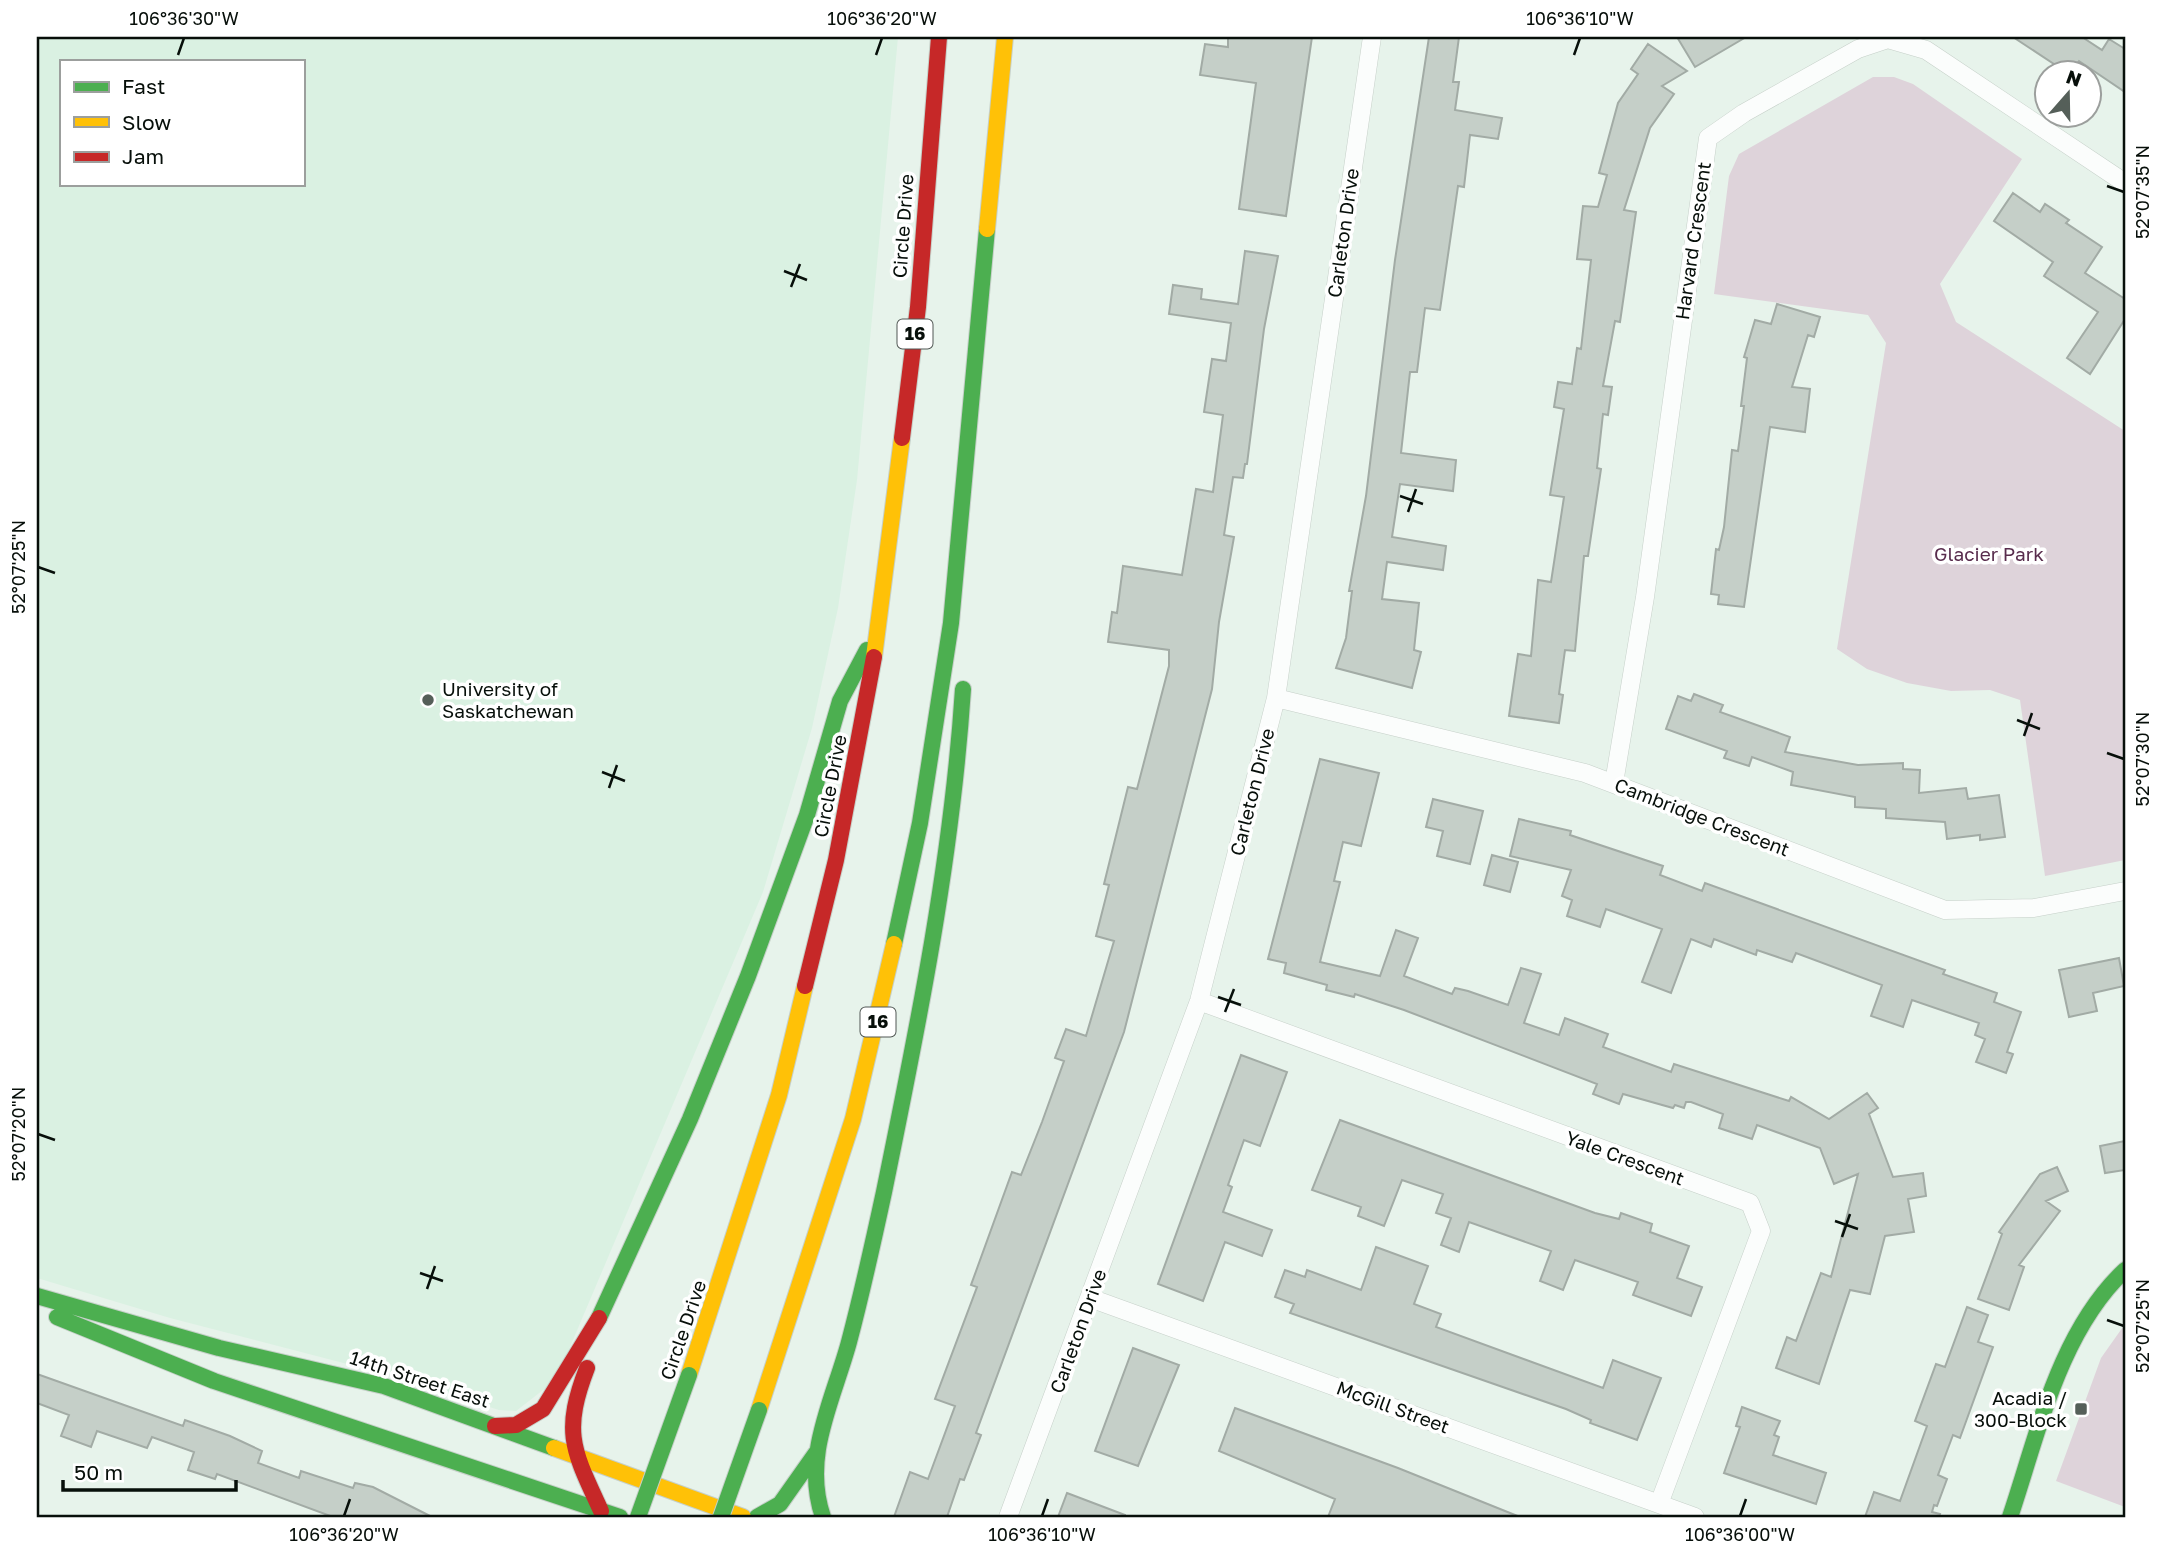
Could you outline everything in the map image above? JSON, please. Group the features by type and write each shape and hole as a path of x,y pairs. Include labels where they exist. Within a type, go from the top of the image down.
{"main road":[{"name":"Circle Drive","path":"638,1517 732,1249 785,1069 850,794 878,629 918,307 939,37"},
{"name":"16","path":"721,1517 832,1190 878,1019 920,823 951,623 1005,37"},
{"path":"951,623 963,648"},
{"path":"495,1426 516,1425 543,1409 599,1318 690,1119 744,988 799,839 840,701 878,629"},
{"path":"823,1517 813,1488 817,1451 872,1249 915,1040 945,849 964,672"},
{"path":"2010,1517 2073,1342 2088,1311 2125,1270"},
{"name":"14th Street East","path":"37,1296 219,1348 384,1386 743,1517"},
{"path":"37,1309 214,1381 620,1517"},
{"path":"599,1318 594,1350 579,1386 569,1424 576,1454 601,1511"},
{"path":"757,1517 780,1504 817,1451"}],"street":[{"name":"Carleton Drive","path":"1009,1517 1199,1001 1276,698 1371,37"},
{"name":"Harvard Crescent","path":"1614,783 1641,624 1708,138 1744,113 1858,49 1888,39 1926,50 2125,183"},
{"name":"Cambridge Crescent","path":"1276,698 1614,783 1945,910 2034,908 2125,891"},
{"name":"Yale Crescent","path":"1199,1001 1750,1203 1761,1231 1659,1504"},
{"name":"McGill Street","path":"1090,1298 1695,1517"}],"shaded area":[{"name":"University of Saskatchewan","path":"37,37 898,37 857,480 838,608 812,728 763,892 556,1380 516,1411 499,1410 378,1372 170,1318 37,1278"}],"green space":[{"name":"Glacier Park","path":"1873,77 1894,77 1913,84 2022,159 1940,284 1956,322 2125,431 2125,860 2045,876 2020,700 1990,690 1951,691 1907,683 1867,669 1837,649 1886,343 1868,315 1714,294 1729,176 1739,154"},
{"path":"2125,1324 2125,1507 2056,1481 2101,1358"}],"building":[{"path":"1228,37 1312,37 1286,216 1239,209 1256,83 1200,75 1205,44 1228,47"},
{"path":"1429,37 1459,37 1453,82 1459,82 1455,110 1502,118 1498,139 1470,135 1464,187 1458,186 1440,310 1425,308 1417,372 1410,372 1401,453 1456,460 1453,491 1400,484 1392,537 1446,546 1443,570 1387,562 1382,599 1419,603 1414,650 1421,652 1412,688 1336,668 1346,638 1352,591 1349,591 1366,496 1395,260"},
{"path":"1677,37 1746,37 1695,67"},
{"path":"2013,37 2082,37 2102,50 2109,39 2125,49 2125,92 2102,76 2102,60 2048,60"},
{"path":"1648,44 1687,71 1662,86 1674,94 1650,128 1624,210 1636,212 1620,322 1615,321 1603,386 1612,387 1608,415 1603,414 1597,468 1601,469 1588,556 1584,556 1575,651 1565,650 1559,694 1563,695 1559,723 1509,716 1518,654 1531,656 1538,580 1551,582 1564,497 1550,495 1564,409 1554,407 1558,382 1572,384 1577,348 1581,349 1591,260 1577,259 1583,206 1598,207 1607,175 1599,173 1618,103 1638,74 1631,69"},
{"path":"2013,193 2040,212 2045,204 2069,220 2066,223 2102,247 2085,273 2125,299 2125,319 2090,374 2067,358 2098,312 2044,276 2053,262 1994,221"},
{"path":"1245,251 1278,256 1264,329 1247,464 1243,478 1233,477 1224,535 1234,537 1219,622 1212,689 1124,1032 976,1433 981,1435 964,1480 960,1479 947,1517 894,1517 910,1472 928,1479 955,1406 935,1399 977,1287 971,1285 1012,1172 1021,1175 1042,1122 1064,1061 1055,1058 1066,1029 1086,1036 1114,941 1096,936 1109,885 1104,884 1128,787 1137,789 1169,666 1169,650 1108,642 1112,612 1117,613 1123,566 1182,575 1196,489 1213,492 1223,415 1204,412 1212,359 1226,361 1231,323 1169,314 1173,285 1202,289 1201,299 1238,304"},
{"path":"1777,304 1820,317 1814,337 1808,335 1792,387 1810,389 1805,432 1770,427 1744,607 1718,604 1719,595 1711,594 1716,549 1719,550 1724,527 1732,450 1738,451 1744,406 1741,406 1747,358 1744,357 1755,320 1771,324"},
{"path":"1694,694 1723,705 1720,712 1790,737 1785,752 1858,765 1903,763 1903,769 1920,770 1919,793 1966,788 1968,799 1999,795 2005,837 1980,840 1980,835 1947,839 1945,822 1886,818 1886,809 1855,807 1855,797 1791,785 1793,772 1752,757 1749,766 1724,758 1727,751 1666,729 1678,696 1691,701"},
{"path":"1320,759 1379,773 1361,846 1343,842 1334,881 1340,882 1320,962 1380,976 1396,930 1418,938 1404,976 1452,994 1455,988 1508,1005 1521,968 1541,974 1524,1023 1559,1035 1565,1018 1608,1034 1603,1047 1671,1072 1674,1064 1789,1101 1791,1097 1829,1119 1867,1093 1878,1108 1869,1114 1893,1177 1923,1173 1926,1196 1908,1199 1914,1232 1885,1236 1870,1294 1850,1290 1819,1384 1776,1368 1787,1337 1796,1341 1821,1273 1831,1277 1858,1174 1834,1184 1820,1148 1757,1125 1752,1139 1719,1128 1723,1114 1691,1102 1686,1102 1684,1108 1675,1105 1673,1108 1623,1094 1619,1104 1593,1094 1597,1084 1404,1010 1355,994 1354,997 1326,990 1327,985 1284,973 1286,963 1268,959"},
{"path":"1433,799 1483,811 1470,864 1437,856 1443,831 1426,827"},
{"path":"1519,819 1571,831 1570,835 1663,866 1660,875 1702,891 1705,883 1945,970 1943,974 1997,993 1994,1002 2021,1012 2007,1052 2013,1054 2006,1073 1976,1062 1985,1039 1975,1035 1979,1023 1912,1000 1903,1027 1871,1016 1882,985 1796,953 1792,962 1757,950 1756,955 1714,939 1711,947 1691,939 1671,993 1642,982 1662,929 1606,909 1600,927 1567,916 1572,900 1562,896 1571,870 1510,856"},
{"path":"1492,855 1518,862 1510,892 1484,885"},
{"path":"2119,958 2124,986 2093,993 2097,1011 2069,1017 2059,970"},
{"path":"1241,1055 1287,1072 1260,1146 1244,1140 1228,1185 1232,1187 1223,1212 1272,1230 1262,1256 1225,1242 1203,1301 1158,1284"},
{"path":"1340,1120 1595,1213 1619,1219 1621,1213 1652,1224 1650,1232 1689,1246 1677,1278 1702,1287 1691,1316 1633,1295 1638,1282 1575,1260 1563,1290 1540,1281 1551,1251 1469,1222 1459,1252 1441,1245 1451,1218 1436,1213 1443,1194 1402,1180 1384,1226 1358,1216 1361,1207 1312,1190"},
{"path":"2125,1141 2125,1170 2105,1173 2100,1146"},
{"path":"2057,1167 2068,1191 2046,1201 2060,1211 2019,1265 2024,1267 2009,1310 1978,1299 2002,1234 1999,1232 2040,1174"},
{"path":"1376,1247 1428,1266 1414,1304 1441,1314 1436,1327 1603,1388 1613,1360 1661,1378 1637,1440 1590,1423 1591,1420 1566,1409 1290,1313 1294,1304 1275,1297 1285,1270 1305,1277 1307,1270 1361,1290"},
{"path":"1967,1307 1988,1315 1978,1342 1993,1347 1960,1438 1953,1435 1938,1475 1947,1479 1932,1512 1940,1514 1939,1517 1865,1517 1874,1492 1900,1501 1927,1426 1915,1421 1936,1364 1945,1367"},
{"path":"1133,1348 1179,1365 1138,1466 1095,1451"},
{"path":"37,1374 183,1426 185,1420 230,1436 262,1451 258,1463 299,1478 301,1471 353,1488 355,1483 373,1487 432,1517 333,1517 217,1474 215,1479 188,1470 194,1452 152,1437 147,1448 97,1431 91,1447 61,1436 69,1415 37,1403"},
{"path":"1742,1407 1780,1421 1774,1435 1779,1437 1773,1455 1826,1473 1816,1504 1724,1473 1740,1427 1736,1426"},
{"path":"1235,1408 1398,1468 1520,1517 1328,1517 1335,1499 1219,1451"},
{"path":"1067,1493 1125,1515 1125,1517 1058,1517"}],"traffic: fast":[{"path":"894,944 920,823 951,623 987,229"},
{"path":"599,1318 690,1119 748,976 807,815 840,701 867,650"},
{"path":"823,1517 817,1494 818,1450 863,1286 909,1067 942,879 963,689"},
{"path":"2010,1517 2041,1419 2067,1354 2102,1295 2125,1270"},
{"path":"37,1296 219,1348 384,1386 554,1448"},
{"path":"57,1317 214,1381 620,1517"},
{"path":"638,1517 689,1375"},
{"path":"721,1517 759,1410"},
{"path":"757,1517 780,1504 816,1453"}],"traffic: slow":[{"path":"987,229 1005,37"},
{"path":"874,657 902,438"},
{"path":"759,1410 853,1119 894,944"},
{"path":"689,1375 779,1095 805,986"},
{"path":"554,1448 743,1517"}],"traffic: jam":[{"path":"902,438 918,307 939,37"},
{"path":"805,986 836,860 874,657"},
{"path":"495,1426 516,1425 543,1409 599,1318"},
{"path":"587,1368 575,1409 574,1441 583,1472 601,1511"}],"place":[{"name":"University of Saskatchewan","path":"428,700"},
{"name":"Acadia / 300-Block","path":"2081,1409"}]}
